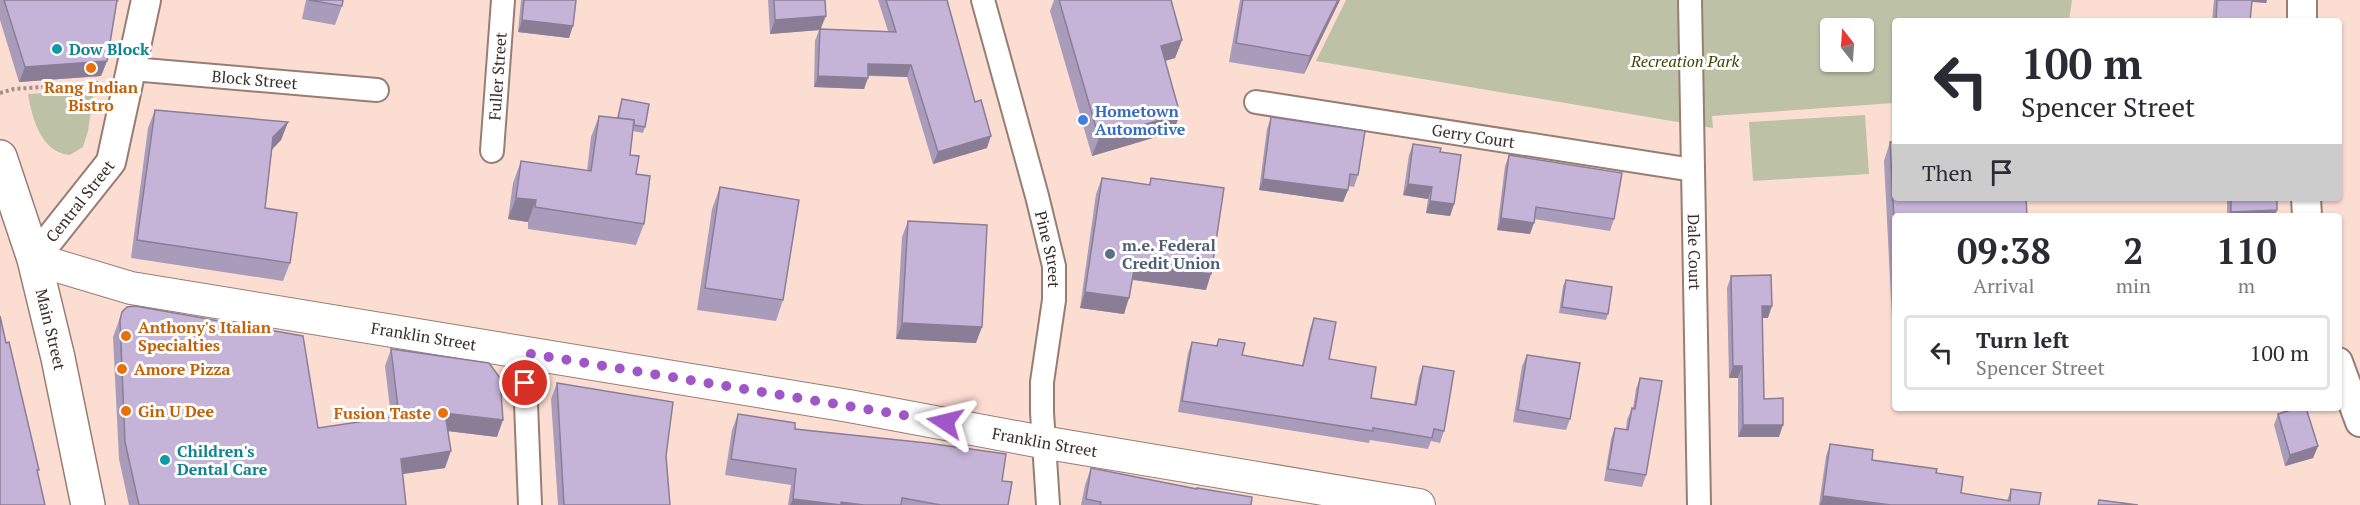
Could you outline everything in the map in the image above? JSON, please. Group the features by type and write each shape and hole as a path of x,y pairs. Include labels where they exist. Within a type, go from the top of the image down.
{"main road":[{"name":"Main Street","path":"0,157 34,259 58,358 88,505"},
{"name":"Franklin Street","path":"34,259 131,288 860,407 1042,441 1419,505"}],"street":[{"name":"Central Street","path":"34,259 110,165 146,0"},
{"name":"Fuller Street","path":"492,151 503,0"},
{"name":"Pine Street","path":"983,0 1040,205 1054,266 1054,300 1042,382 1042,441 1048,505"},
{"name":"Dale Court","path":"1690,0 1699,505"},
{"path":"2302,0 2302,18"},
{"name":"Block Street","path":"132,69 378,90"},
{"name":"Gerry Court","path":"1256,102 1693,170"},
{"path":"525,353 530,505"},
{"path":"2342,373 2360,422"}],"path":[{"path":"0,93 14,89 100,83 132,69"}],"green space":[{"name":"Recreation Park","path":"1346,0 2072,0 2069,18 1892,18 1892,103 1712,116 1713,128 1316,61"},
{"path":"94,90 88,131 83,147 70,155 52,148 45,141 35,123 28,94"},
{"path":"1865,115 1869,174 1753,181 1749,122"}],"building":[{"name":"Dow Block","path":"4,0 117,0 107,61 25,67"},
{"path":"309,0 343,0 342,6"},
{"path":"524,0 576,0 573,26 522,20"},
{"path":"774,0 825,0 826,16 775,20"},
{"path":"886,0 947,0 975,102 981,100 991,136 938,152 911,65 868,64 868,78 818,76 820,29 896,32"},
{"path":"1059,0 1171,0 1182,40 1161,46 1180,114 1099,138"},
{"path":"1243,0 1338,0 1310,56 1236,43"},
{"path":"2217,0 2252,0 2250,18 2216,18"},
{"path":"622,99 649,104 645,127 634,125 634,120 618,118"},
{"path":"155,110 288,122 273,137 265,208 297,213 290,263 137,240"},
{"path":"599,116 634,120 630,155 639,156 636,174 650,176 644,224 535,207 536,200 516,198 521,161 591,171"},
{"path":"1271,117 1365,131 1358,175 1350,174 1348,190 1263,179"},
{"path":"1890,142 1892,142 1892,181"},
{"path":"1413,144 1441,148 1440,152 1461,155 1454,204 1430,201 1432,187 1408,184"},
{"path":"1509,155 1622,173 1614,219 1536,207 1534,223 1501,218"},
{"path":"1102,178 1150,185 1151,178 1224,188 1211,274 1135,264 1129,298 1085,292"},
{"path":"720,187 799,200 783,300 705,288"},
{"path":"1893,201 2026,201 2027,213 1894,213"},
{"path":"2231,201 2277,201 2277,210 2231,212"},
{"path":"908,221 987,225 982,327 902,323"},
{"path":"1771,275 1772,306 1762,306 1764,399 1783,398 1783,425 1743,425 1742,366 1733,366 1731,276"},
{"path":"1566,280 1612,287 1608,314 1562,307"},
{"path":"135,306 303,336 318,428 399,416 391,349 489,363 500,378 503,420 445,413 451,451 401,459 406,505 139,505 125,442 120,320 122,312 127,307"},
{"path":"0,316 6,343 9,342 45,505 0,505"},
{"path":"1314,318 1336,322 1329,359 1376,367 1371,398 1416,405 1423,366 1454,371 1444,431 1434,429 1432,438 1182,401 1192,342 1217,346 1219,339 1245,343 1242,355 1303,366"},
{"path":"1527,355 1580,363 1570,419 1518,410"},
{"path":"1640,378 1662,381 1646,475 1608,469 1615,428 1628,430 1632,408 1635,409"},
{"path":"557,383 673,402 666,456 670,505 564,505"},
{"path":"2288,411 2307,411 2318,446 2290,455 2278,414"},
{"path":"738,414 795,423 795,429 1006,454 1002,481 1012,482 1008,505 941,505 902,498 901,505 864,505 841,502 841,505 793,499 796,469 731,459"},
{"path":"1830,444 1873,450 1872,460 1937,469 1936,473 1963,477 1961,493 2010,501 2011,489 2041,493 2039,505 1891,505 1823,496"},
{"path":"1091,468 1197,489 1252,497 1251,505 1100,505 1101,502 1086,499"},
{"path":"2099,500 2138,505 2098,505"}],"place":[{"name":"Dow Block","path":"57,49"},
{"name":"Rang Indian Bistro","path":"91,68"},
{"name":"Hometown Automotive","path":"1083,120"},
{"name":"m.e. Federal Credit Union","path":"1110,254"},
{"name":"Anthony's Italian Specialties","path":"126,336"},
{"name":"Amore Pizza","path":"122,369"},
{"name":"Gin U Dee","path":"126,411"},
{"name":"Fusion Taste","path":"443,413"},
{"name":"Children's Dental Care","path":"165,460"}],"route":[{"path":"525,383 525,353 945,422"}]}
